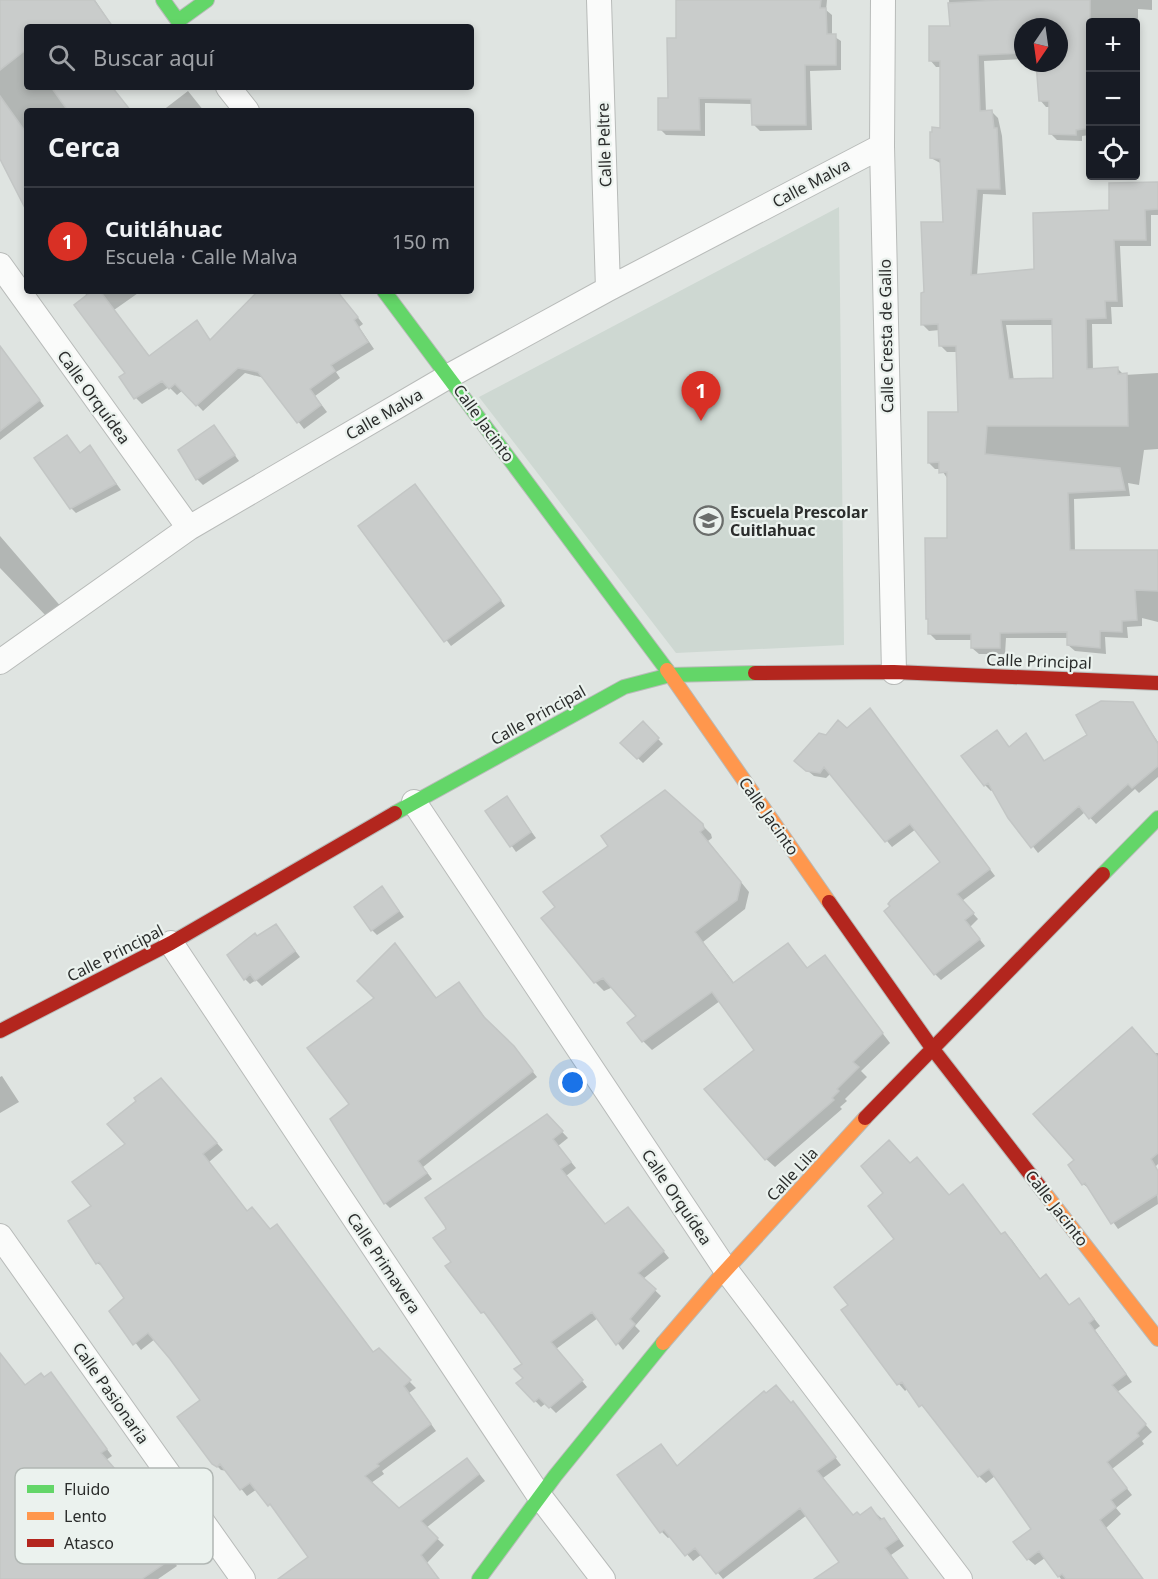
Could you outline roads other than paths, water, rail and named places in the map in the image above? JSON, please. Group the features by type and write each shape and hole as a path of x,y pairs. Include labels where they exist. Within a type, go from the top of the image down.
{"street":[{"path":"163,0 180,24 207,0"},
{"name":"Calle Peltre","path":"599,0 608,289"},
{"name":"Calle Cresta de Gallo","path":"883,0 882,146 894,672"},
{"path":"230,90 245,108"},
{"name":"Calle Malva","path":"0,662 189,528 449,376 608,289 882,146"},
{"name":"Calle Orquídea","path":"0,265 189,528"},
{"name":"Calle Jacinto","path":"386,294 670,675 932,1048 1158,1339"},
{"name":"Calle Principal","path":"0,1031 171,943 414,802 624,687 670,675 894,672 1158,683"},
{"name":"Calle Orquídea","path":"414,802 726,1270 960,1579"},
{"name":"Calle Lila","path":"479,1579 538,1494 726,1270 932,1048 1158,818"},
{"name":"Calle Primavera","path":"171,943 538,1494 603,1579"},
{"name":"Calle Pasionaria","path":"0,1236 164,1468"},
{"name":"Calle Pasionaria","path":"213,1537 243,1579"}],"place":[{"name":"Cuitláhuac","path":"701,421"},
{"name":"Escuela Prescolar Cuitlahuac","path":"709,521"}]}
